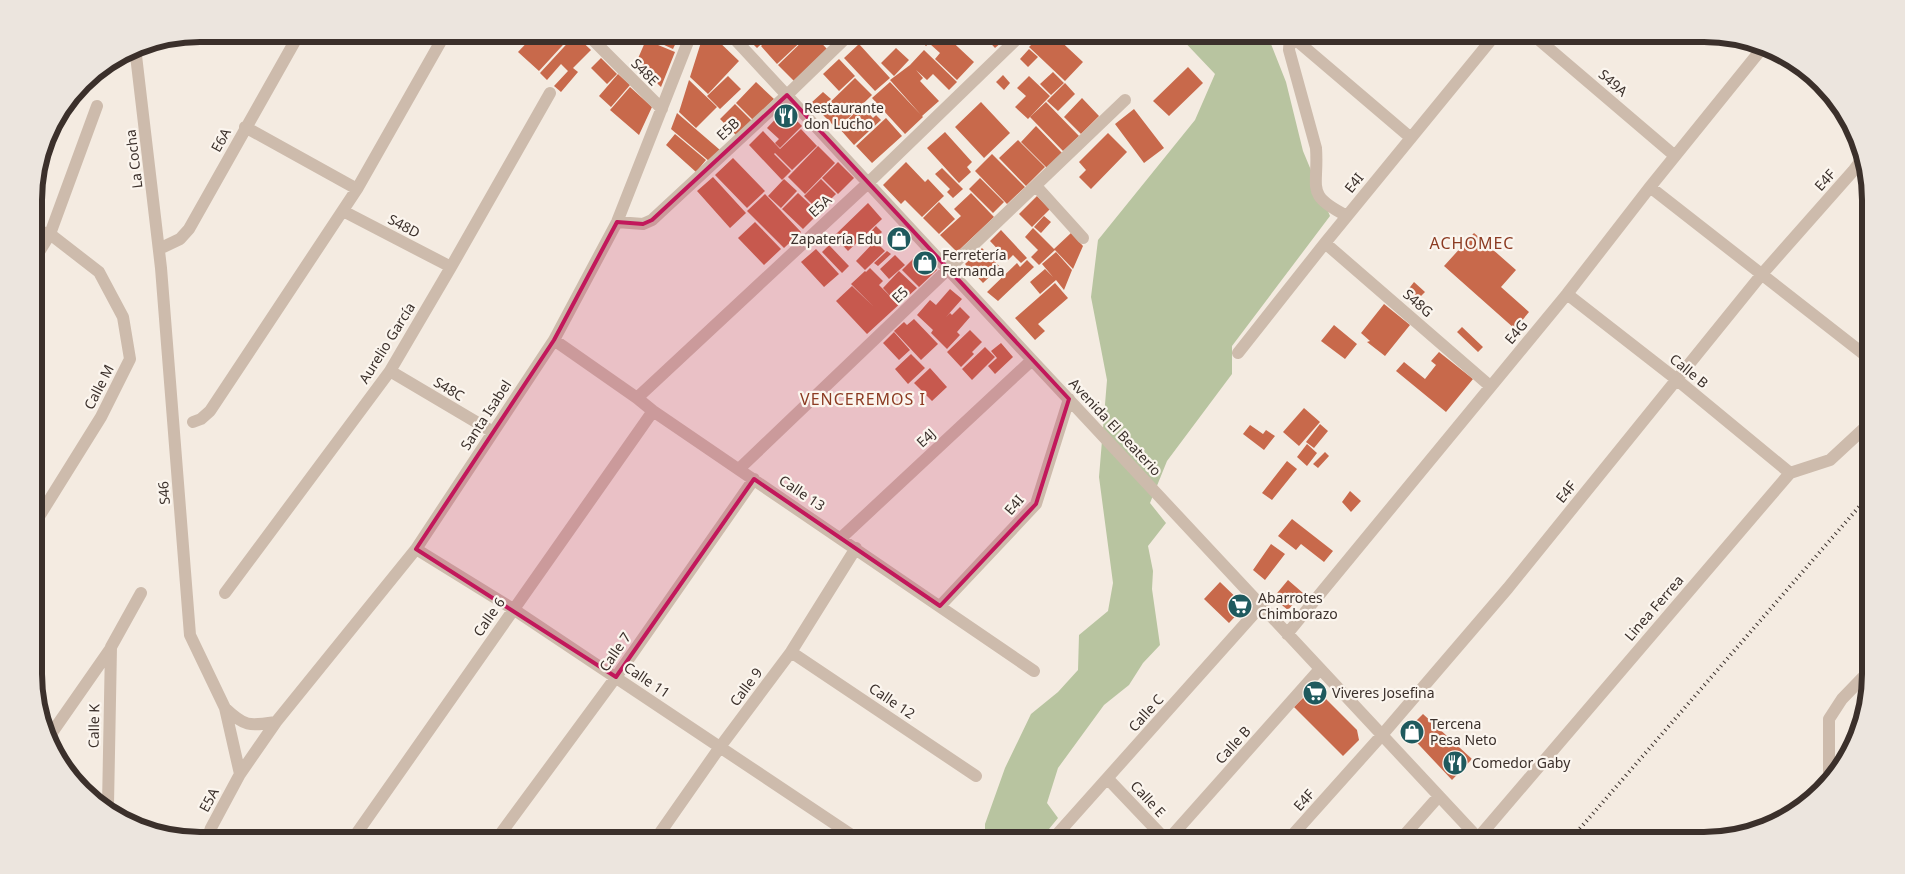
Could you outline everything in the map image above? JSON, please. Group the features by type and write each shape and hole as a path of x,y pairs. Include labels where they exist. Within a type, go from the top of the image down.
{"street":[{"name":"E6A","path":"159,249 180,239 188,230 294,42"},
{"path":"193,422 201,419 210,410 343,211 440,42"},
{"name":"S48E","path":"594,42 662,110"},
{"name":"Santa Isabel","path":"240,774 276,722 416,548 554,340 617,222 688,42"},
{"name":"Avenida El Beaterio","path":"737,42 1472,831"},
{"name":"E5B","path":"617,222 643,224 652,220 842,42"},
{"name":"E5A","path":"637,398 868,182 1014,42"},
{"path":"1289,42 1289,50 1316,148 1315,187 1321,200 1347,216"},
{"path":"1298,42 1411,138"},
{"name":"E4I","path":"1238,353 1325,243 1489,42"},
{"name":"S49A","path":"1541,42 1674,156"},
{"name":"E4G","path":"1287,634 1567,294 1674,156 1759,53"},
{"name":"La Cocha","path":"136,57 161,268"},
{"name":"Aurelio García","path":"225,593 390,371 550,93"},
{"name":"E5","path":"739,469 1125,100"},
{"path":"43,246 50,234 97,106"},
{"path":"245,127 357,189"},
{"name":"E4F","path":"1296,831 1382,735 1508,588 1762,274 1858,164"},
{"path":"1036,186 1083,238"},
{"path":"1650,187 1862,353"},
{"name":"S48D","path":"343,211 451,268"},
{"name":"Calle M","path":"42,511 101,417 130,359 123,318 99,272 50,234 43,232"},
{"name":"S48G","path":"1325,243 1490,386"},
{"name":"S46","path":"161,268 190,635 225,708 240,774"},
{"name":"Calle B","path":"1567,294 1790,473"},
{"name":"Calle 13","path":"554,340 653,411 1034,671"},
{"name":"E4J","path":"841,538 1032,360"},
{"name":"S48C","path":"390,371 493,432"},
{"name":"E4I","path":"940,606 1036,504 1069,400"},
{"name":"Calle 6","path":"358,832 653,411"},
{"path":"1790,473 1830,460 1862,430"},
{"name":"Linea Ferrea","path":"1486,831 1790,473"},
{"name":"Calle 7","path":"502,832 616,677 754,479"},
{"name":"Calle 11","path":"416,548 513,609 846,832"},
{"name":"Calle 9","path":"661,832 720,747 791,652 856,548"},
{"name":"Calle K","path":"54,730 111,647 141,593"},
{"name":"Calle C","path":"1060,831 1261,606"},
{"name":"Calle K","path":"108,802 111,647"},
{"name":"Calle 12","path":"791,652 976,776"},
{"name":"Calle B","path":"1175,831 1320,669"},
{"path":"1829,771 1829,719 1842,699 1862,679"},
{"name":"S46","path":"225,708 239,721 255,725 276,722"},
{"name":"E5A","path":"210,832 240,774"},
{"name":"Calle E","path":"1108,778 1159,831"},
{"path":"1408,831 1439,796"}],"highlighted area":[{"path":"787,95 1069,399 1036,504 940,606 754,479 616,677 416,549 554,340 617,222 643,224 652,220"}],"green space":[{"path":"1185,42 1270,42 1286,82 1303,151 1330,216 1232,346 1232,374 1167,461 1150,503 1166,523 1148,546 1153,571 1152,589 1160,645 1143,663 1129,685 1104,705 1058,768 1047,803 1058,818 1047,831 985,831 985,824 1005,768 1031,714 1058,692 1078,670 1079,635 1108,611 1113,583 1099,477 1107,380 1091,297 1098,240 1195,120 1215,74"}],"building":[{"path":"527,42 566,42 539,71 518,52"},
{"path":"569,42 582,42 591,50 573,68 578,72 561,92 554,86 568,71 561,64 547,80 540,73"},
{"path":"645,42 651,42 675,52 661,87 636,63"},
{"path":"658,42 676,42 673,49"},
{"path":"701,42 719,42 739,61 708,94 690,77"},
{"path":"751,42 763,42 757,48"},
{"path":"765,42 800,42 777,64 761,46"},
{"path":"802,42 820,42 827,49 794,81 778,65"},
{"path":"922,42 930,42 926,46"},
{"path":"932,42 953,42 974,62 957,80 935,59 940,53 930,44"},
{"path":"989,42 1002,42 995,48"},
{"path":"1034,42 1062,42 1083,62 1065,81 1029,47"},
{"path":"859,44 890,78 875,91 844,58"},
{"path":"896,48 909,60 894,76 881,63"},
{"path":"1029,49 1038,57 1028,67 1020,59"},
{"path":"924,50 957,82 949,90 933,74 927,80 916,70 923,78 920,81 939,101 922,116 890,80 910,65"},
{"path":"601,58 617,74 607,84 591,68"},
{"path":"839,59 855,76 839,91 823,74"},
{"path":"1188,67 1203,83 1169,116 1153,101"},
{"path":"1053,72 1064,83 1051,95 1040,84"},
{"path":"618,74 630,85 611,107 599,96"},
{"path":"1003,75 1010,83 1004,90 996,82"},
{"path":"728,76 741,89 720,109 707,96"},
{"path":"1029,76 1050,96 1028,119 1015,107 1026,96 1017,88"},
{"path":"855,78 872,95 837,129 820,112"},
{"path":"689,80 717,107 696,128 679,112"},
{"path":"756,82 774,99 753,120 736,103"},
{"path":"890,82 923,117 905,134 872,98"},
{"path":"1065,83 1075,94 1058,111 1047,101"},
{"path":"630,87 652,107 639,135 610,110"},
{"path":"823,92 831,99 819,111 811,103"},
{"path":"1082,98 1099,116 1081,134 1064,117"},
{"path":"981,102 1010,133 984,158 955,127"},
{"path":"1046,102 1079,136 1063,151 1030,117"},
{"path":"735,104 752,121 737,136 720,119"},
{"path":"862,106 873,118 876,115 881,120 854,145 839,128"},
{"path":"785,109 802,126 780,148 775,143 779,139 767,128"},
{"path":"1134,109 1164,148 1144,163 1115,124"},
{"path":"677,113 720,150 709,161 671,129"},
{"path":"886,118 902,136 872,163 856,146"},
{"path":"1036,126 1062,153 1047,168 1021,142"},
{"path":"801,129 817,146 792,170 775,153 791,171 782,180 749,145 763,131 780,149"},
{"path":"945,132 972,162 967,167 971,172 959,183 927,148"},
{"path":"1108,133 1127,152 1091,189 1079,177 1086,170 1079,162"},
{"path":"675,134 706,160 696,172 666,145"},
{"path":"1018,140 1045,167 1026,186 999,158"},
{"path":"818,146 835,163 805,194 788,177"},
{"path":"992,154 1025,187 1007,204 975,171"},
{"path":"733,158 765,191 747,208 715,175"},
{"path":"838,162 854,178 838,194 822,178"},
{"path":"906,162 925,182 928,179 944,196 922,217 905,200 901,204 883,185"},
{"path":"942,168 963,189 953,198 947,192 950,189 935,174"},
{"path":"713,177 746,213 730,228 697,191"},
{"path":"980,178 1004,202 993,213 969,189"},
{"path":"784,179 797,191 781,208 768,196"},
{"path":"821,179 836,194 819,211 804,196"},
{"path":"798,193 819,213 803,229 782,209"},
{"path":"971,193 994,217 957,252 940,235 961,216 954,209"},
{"path":"765,194 801,232 784,248 747,211"},
{"path":"1037,196 1050,209 1032,227 1019,214"},
{"path":"939,202 955,219 939,234 923,218"},
{"path":"868,203 882,219 848,251 834,236"},
{"path":"1044,216 1051,222 1041,233 1034,227"},
{"path":"755,222 781,249 764,265 738,238"},
{"path":"876,226 882,232 871,243 866,237"},
{"path":"1033,228 1055,250 1039,265 1031,257 1038,250 1025,237"},
{"path":"1001,230 1027,258 1021,263 1013,255 1008,260 990,241"},
{"path":"1071,233 1083,246 1073,269 1054,249"},
{"path":"1474,233 1516,270 1501,287 1529,312 1515,329 1444,266"},
{"path":"875,241 885,251 865,270 856,261"},
{"path":"829,245 849,266 842,273 822,252"},
{"path":"982,248 1000,267 983,283 965,264"},
{"path":"816,249 839,274 824,287 801,262"},
{"path":"887,251 891,254 878,266 874,263"},
{"path":"920,252 937,270 919,287 902,270"},
{"path":"1056,252 1072,270 1064,290 1056,280 1040,294 1030,282 1045,269 1053,277 1042,264"},
{"path":"895,255 905,265 889,279 880,269"},
{"path":"1027,260 1034,267 998,301 987,292 1017,263 1020,267"},
{"path":"870,268 883,281 879,285 892,298 883,288 899,271 917,288 867,334 836,301 852,286 873,306 851,284"},
{"path":"1414,282 1425,292 1417,300 1407,291"},
{"path":"1055,283 1068,298 1038,324 1045,331 1035,340 1015,318"},
{"path":"950,289 962,299 946,317 950,313 952,315 960,307 970,317 957,332 960,335 947,349 931,333 933,330 917,315 930,300 936,305"},
{"path":"1384,304 1410,325 1385,356 1367,342 1370,341 1361,333"},
{"path":"914,319 938,344 921,360 894,331 904,322 907,325"},
{"path":"1334,325 1357,344 1345,359 1321,341"},
{"path":"1462,327 1483,347 1478,352 1457,332"},
{"path":"970,330 982,342 972,352 974,354 961,367 947,352"},
{"path":"894,332 910,350 899,360 883,343"},
{"path":"1001,343 1013,357 995,374 988,366 997,358 991,351"},
{"path":"985,347 995,357 972,380 962,369"},
{"path":"1439,352 1473,379 1446,412 1396,371 1404,362 1425,379 1436,365 1431,361"},
{"path":"911,354 925,368 908,384 895,369"},
{"path":"930,368 947,387 932,401 914,383"},
{"path":"1304,408 1320,422 1299,446 1283,432"},
{"path":"1320,424 1328,431 1314,448 1306,442"},
{"path":"1250,425 1263,434 1266,430 1275,436 1264,450 1243,434"},
{"path":"1307,444 1317,453 1307,466 1297,457"},
{"path":"1325,452 1329,456 1318,468 1313,464"},
{"path":"1287,461 1297,469 1272,500 1262,493"},
{"path":"1350,491 1361,501 1351,512 1342,502"},
{"path":"1292,519 1333,551 1324,562 1301,544 1296,550 1278,536"},
{"path":"1271,544 1285,554 1265,580 1253,570"},
{"path":"1288,580 1303,593 1288,610 1273,598"},
{"path":"1220,582 1245,606 1229,623 1204,599"},
{"path":"1314,687 1357,730 1359,740 1343,756 1294,707"},
{"path":"1423,714 1472,759 1452,780 1406,731"}],"railway":[{"path":"1578,831 1862,503"}],"place":[{"name":"Restaurante don Lucho","path":"786,116"},
{"name":"Zapatería Edu","path":"899,239"},
{"name":"Ferretería Fernanda","path":"925,263"},
{"name":"Abarrotes Chimborazo","path":"1240,606"},
{"name":"Viveres Josefina","path":"1315,693"},
{"name":"Tercena Pesa Neto","path":"1412,732"},
{"name":"Comedor Gaby","path":"1455,763"}],"district":[{"name":"ACHOMEC","path":"1472,243"},
{"name":"VENCEREMOS I","path":"863,399"}]}
